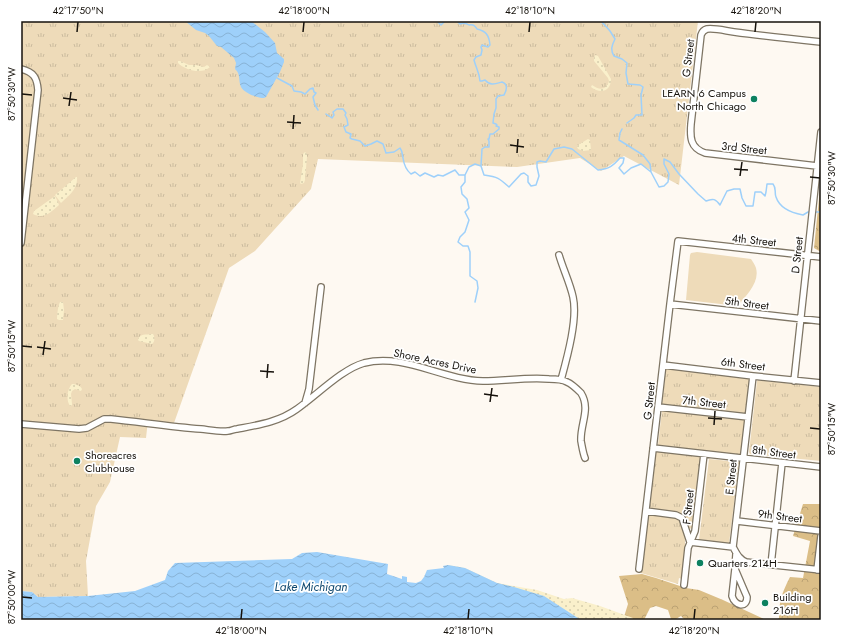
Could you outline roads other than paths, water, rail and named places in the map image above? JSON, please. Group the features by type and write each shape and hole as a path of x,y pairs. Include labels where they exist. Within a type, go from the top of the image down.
{"street":[{"name":"G Street","path":"690,124 702,31 707,29 715,29 821,42"},
{"path":"21,69 32,73 38,83 21,243"},
{"name":"3rd Street","path":"690,124 692,144 699,151 705,153 817,166"},
{"name":"D Street","path":"794,381 821,132"},
{"name":"G Street","path":"639,568 678,241 685,242"},
{"name":"4th Street","path":"685,242 821,257"},
{"path":"559,255 573,297 575,308 571,341 561,380"},
{"path":"305,403 309,389 321,287"},
{"name":"5th Street","path":"670,304 821,321"},
{"name":"Shore Acres Drive","path":"21,424 79,429 87,428 104,419 111,419 228,431 255,426 281,418 296,410 349,370 363,364 382,361 407,363 470,380 483,381 541,378 567,382 575,387 581,394 586,410 581,434 585,458"},
{"name":"6th Street","path":"663,364 794,381 821,383"},
{"name":"E Street","path":"733,547 753,376"},
{"name":"7th Street","path":"658,407 748,417"},
{"name":"8th Street","path":"654,448 821,467"},
{"name":"F Street","path":"684,585 688,548 695,531 704,454"},
{"path":"771,565 782,463"},
{"path":"646,511 676,515 682,518 690,542 733,547 741,560 746,562 819,570 821,536"},
{"name":"9th Street","path":"737,521 821,531"},
{"path":"735,569 747,597 746,602 740,605 735,603 732,596 736,554"},
{"path":"735,569 746,562"}],"water":[{"path":"185,21 251,21 265,32 275,43 277,53 284,59 280,72 266,97 261,98 254,96 243,89 240,84 239,75 235,69 236,63 234,58 221,47 217,46 209,36 196,30"},
{"name":"Lake Michigan","path":"317,552 388,564 387,574 402,579 402,576 407,577 407,580 418,579 427,569 448,565 465,568 497,583 544,596 581,620 21,620 21,591 32,592 38,597 88,596 135,591 165,580 168,571 175,563 292,559 302,553"}],"waterway":[{"path":"437,21 441,25 445,21"},
{"path":"457,21 460,24 464,23 474,25 477,29 485,32 489,39 490,45 488,47 482,45 481,55 476,57 474,60 480,81 485,80 493,84 502,82 506,87 504,95 498,96 496,99 493,123 496,124 499,129 493,134 490,134 488,139 489,147 482,149 481,166 484,175 498,178 509,187 521,174 524,173 528,176 528,182 531,186 536,185 539,176 537,162 546,162 554,149 564,147 572,149 598,170 608,168 620,158 624,158 623,163 619,168 624,174 631,168 641,164 651,172"},
{"path":"601,21 615,39 612,48 614,56 627,63 626,73 628,84 640,85 643,87 641,95 642,115 636,115 627,123"},
{"path":"277,78 292,86 294,91 305,94 313,88 314,92 316,93 313,97 318,110"},
{"path":"326,114 332,118 334,115 333,112 337,109 343,109 346,113 345,115 348,125 344,127 346,132 351,134 350,138 360,141 365,146 377,141 383,144 386,153 394,152 400,148 403,161 411,174 415,172 420,176 425,173 434,177 438,175 443,176 455,170 459,175 465,175 469,167 475,164 481,166"},
{"path":"622,129 619,140 643,155 650,164 651,172 659,187 664,186 668,182 669,174 664,164 664,159 670,162 679,174 706,201 714,200 720,205 727,191 740,189 746,206 753,206 755,192 761,192 765,196 767,184 773,184 775,187 775,194 780,205 791,212 803,215 811,212"},
{"path":"465,175 465,182 461,187 462,194 467,199 469,208 465,212 469,220 465,232 460,237 458,242 463,246 468,246 470,252 470,276 477,281 478,288 475,302"},
{"path":"815,212 821,212"}],"place":[{"name":"LEARN 6 Campus North Chicago","path":"754,99"},
{"name":"Shoreacres Clubhouse","path":"77,461"},
{"name":"Quarters 214H","path":"700,563"},
{"name":"Building 216H","path":"765,603"}]}
